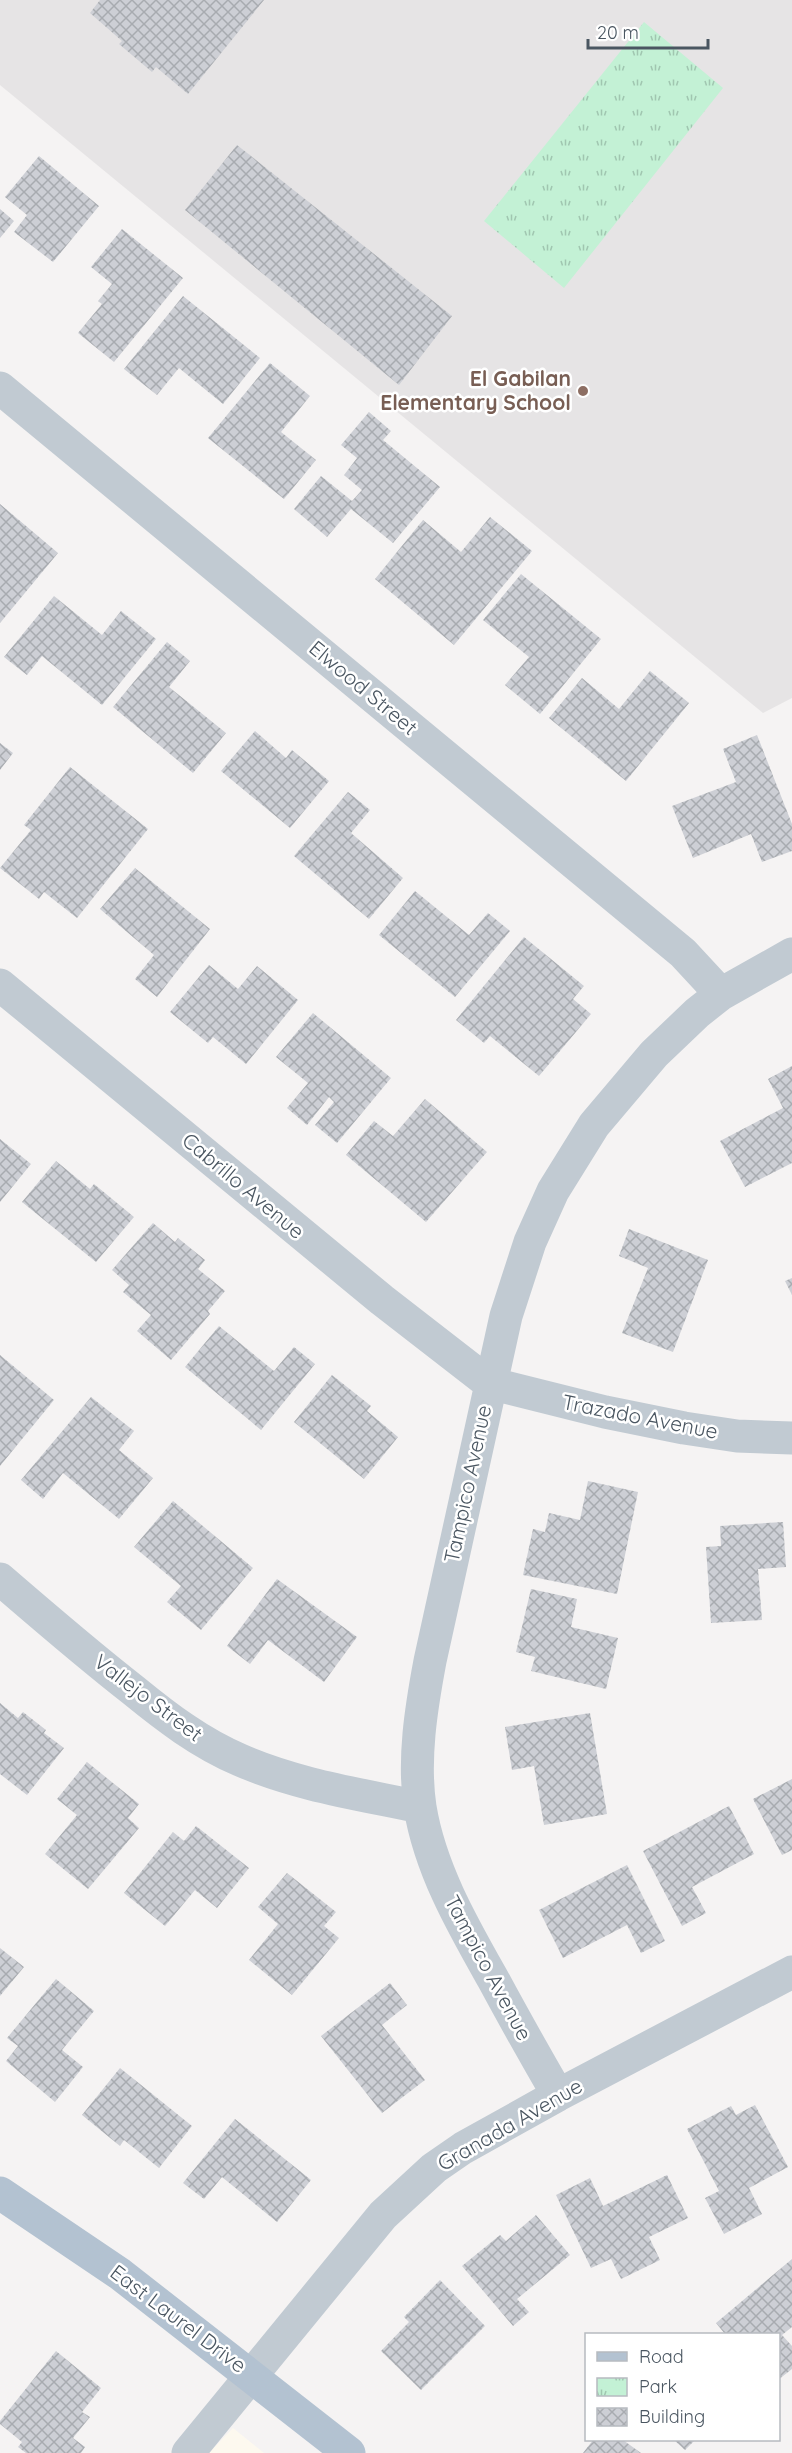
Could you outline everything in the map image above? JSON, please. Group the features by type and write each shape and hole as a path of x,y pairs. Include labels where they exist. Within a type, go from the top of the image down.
{"main road":[{"name":"East Laurel Drive","path":"0,2193 120,2274 349,2453"}],"street":[{"name":"Elwood Street","path":"0,388 683,954 721,994"},
{"name":"Tampico Avenue","path":"558,2095 472,1943 446,1891 431,1851 420,1807 418,1758 421,1712 489,1383 513,1289 530,1242 566,1167 594,1125 628,1083 677,1032 721,994 792,954"},
{"name":"Cabrillo Avenue","path":"0,985 382,1300 489,1383"},
{"name":"Trazado Avenue","path":"489,1383 604,1412 684,1428 737,1436 792,1438"},
{"name":"Vallejo Street","path":"0,1579 124,1683 178,1725 209,1744 238,1759 296,1781 420,1807"},
{"name":"Granada Avenue","path":"188,2453 382,2214 407,2192 463,2148 558,2095 792,1972"}],"shaded area":[{"name":"El Gabilan Elementary School","path":"0,0 792,0 792,698 763,713 0,85"},
{"path":"233,2428 264,2453 209,2453"}],"green space":[{"path":"644,22 723,88 564,288 484,221"}],"building":[{"path":"100,0 264,0 188,94 156,67 152,72 119,44 122,41 90,13"},
{"path":"237,145 452,316 399,385 185,210"},
{"path":"39,156 99,206 53,262 14,232 27,215 5,197"},
{"path":"0,209 14,221 0,238"},
{"path":"122,229 183,278 114,362 78,333 102,304 98,301 112,284 91,267"},
{"path":"183,296 260,358 223,404 179,368 157,395 124,369"},
{"path":"270,363 310,396 281,432 316,460 284,499 208,438"},
{"path":"369,412 391,431 383,440 440,487 393,543 351,509 327,537 294,509 321,476 352,501 362,490 344,475 357,458 341,445"},
{"path":"0,504 58,553 0,623"},
{"path":"490,517 532,551 454,645 375,579 423,520 461,552"},
{"path":"521,574 601,639 540,714 505,685 529,657 483,620"},
{"path":"54,596 102,635 121,611 156,639 102,705 42,656 27,675 4,657"},
{"path":"167,642 190,661 169,687 226,733 193,773 113,707"},
{"path":"650,671 689,703 626,781 549,718 582,678 619,709"},
{"path":"255,731 286,758 292,750 329,781 290,828 221,771"},
{"path":"757,735 792,824 792,851 762,862 751,834 693,858 672,806 736,782 723,749"},
{"path":"0,743 13,753 0,770"},
{"path":"70,767 148,829 77,918 44,892 39,899 0,868 31,830 24,825"},
{"path":"348,792 370,810 351,833 403,878 369,919 294,856"},
{"path":"135,868 210,929 157,997 135,979 154,955 100,909"},
{"path":"415,891 469,935 488,913 510,931 455,997 379,935"},
{"path":"524,937 584,986 573,999 591,1014 539,1076 490,1036 484,1043 456,1020"},
{"path":"209,965 238,989 257,966 298,1000 246,1064 213,1037 208,1043 170,1012"},
{"path":"313,1013 391,1078 337,1143 315,1125 334,1102 329,1097 307,1125 287,1108 308,1083 276,1057"},
{"path":"792,1066 792,1163 745,1187 720,1141 783,1108 768,1079"},
{"path":"425,1099 487,1152 426,1222 346,1155 374,1121 393,1136"},
{"path":"0,1139 31,1164 0,1202"},
{"path":"56,1161 90,1189 94,1184 134,1217 96,1262 22,1202"},
{"path":"153,1223 175,1242 178,1238 205,1260 198,1269 225,1291 208,1311 210,1314 171,1360 137,1331 151,1315 123,1292 129,1285 112,1270"},
{"path":"629,1229 708,1260 673,1352 622,1333 648,1268 619,1256"},
{"path":"792,1278 792,1295 785,1281"},
{"path":"219,1326 274,1371 294,1347 315,1364 261,1430 185,1367"},
{"path":"0,1355 54,1400 0,1466"},
{"path":"332,1375 371,1406 367,1411 398,1437 364,1479 294,1422"},
{"path":"91,1397 134,1431 119,1450 153,1478 119,1519 63,1473 43,1499 21,1480"},
{"path":"588,1481 638,1492 617,1594 523,1575 533,1529 545,1532 549,1513 580,1520"},
{"path":"173,1501 253,1568 201,1630 167,1602 181,1586 134,1547"},
{"path":"783,1522 786,1567 758,1569 762,1620 711,1623 706,1547 721,1546 720,1526"},
{"path":"277,1579 357,1637 324,1682 268,1640 250,1664 227,1646"},
{"path":"531,1589 577,1599 571,1627 618,1638 606,1689 531,1671 535,1657 516,1652"},
{"path":"0,1703 18,1718 23,1712 46,1730 44,1733 64,1748 27,1795 0,1774"},
{"path":"590,1713 607,1814 544,1825 534,1766 512,1770 505,1727"},
{"path":"87,1762 139,1804 128,1818 139,1828 88,1889 45,1854 77,1815 57,1799"},
{"path":"792,1779 792,1850 782,1855 753,1799"},
{"path":"729,1806 754,1854 692,1887 706,1913 682,1926 643,1851"},
{"path":"196,1826 249,1868 217,1908 195,1890 165,1926 124,1893 173,1832 184,1841"},
{"path":"627,1865 665,1941 641,1953 627,1925 563,1958 539,1910"},
{"path":"287,1873 336,1912 324,1926 339,1938 292,1995 249,1960 278,1924 258,1907"},
{"path":"0,1948 24,1967 0,1996"},
{"path":"56,1979 94,2011 62,2050 83,2067 55,2102 6,2061 18,2046 7,2038"},
{"path":"390,1983 407,2005 382,2025 425,2080 382,2113 321,2036"},
{"path":"120,2068 192,2126 159,2168 124,2140 120,2146 82,2115"},
{"path":"755,2105 788,2167 749,2188 762,2214 724,2234 705,2198 719,2191 687,2129 731,2106 736,2115"},
{"path":"235,2119 311,2180 277,2222 222,2177 204,2199 183,2183"},
{"path":"667,2175 688,2218 649,2237 660,2260 621,2279 611,2259 591,2268 556,2195 590,2178 603,2206"},
{"path":"536,2215 570,2255 517,2299 529,2312 513,2326 462,2266 500,2235 506,2241"},
{"path":"792,2259 792,2327 782,2335 792,2346 792,2369 780,2378 780,2333 724,2333 716,2323"},
{"path":"440,2280 485,2326 421,2390 381,2351 409,2322 404,2317"},
{"path":"56,2351 101,2388 82,2412 90,2417 73,2438 85,2447 81,2453 26,2453 18,2447 22,2442 0,2424 0,2421"},
{"path":"592,2441 624,2441 641,2453 583,2453"},
{"path":"675,2441 694,2441 685,2450"}],"place":[{"name":"El Gabilan Elementary School","path":"583,391"}]}
